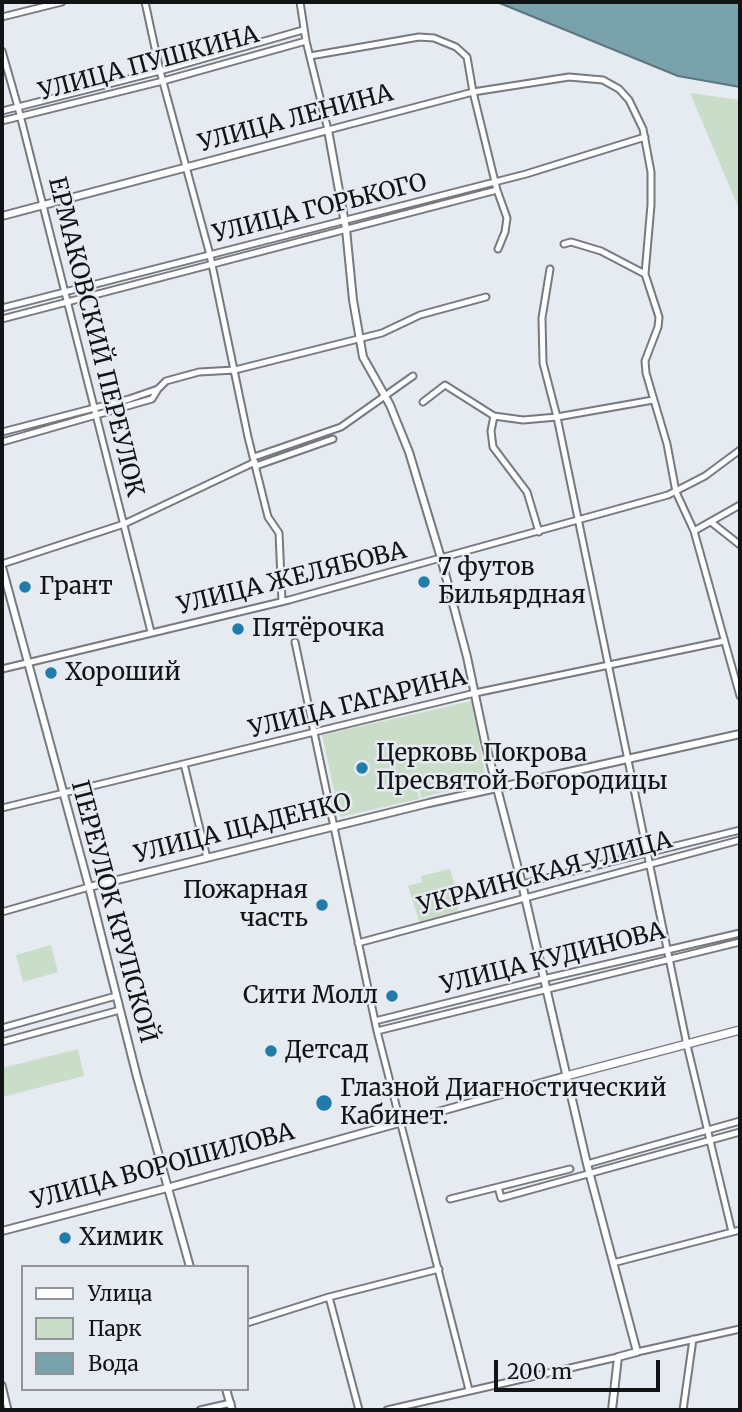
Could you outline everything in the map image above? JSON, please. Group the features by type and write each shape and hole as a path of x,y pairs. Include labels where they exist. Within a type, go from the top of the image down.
{"main road":[{"name":"УЛИЦА ВОРОШИЛОВА","path":"566,1076 740,1030"}],"street":[{"path":"2,16 62,2"},
{"path":"145,2 160,71 210,255 268,517 279,533 282,602"},
{"path":"300,2 303,30 328,130 346,229 363,357 384,395 409,452 441,558 496,789 522,884 587,1164 637,1352"},
{"name":"УЛИЦА ПУШКИНА","path":"2,111 160,71 303,30"},
{"path":"310,57 419,37 434,38 456,47 467,57 473,92 507,221 498,249"},
{"name":"УЛИЦА ПУШКИНА","path":"2,121 163,81 306,41"},
{"name":"ЕРМАКОВСКИЙ ПЕРЕУЛОК","path":"2,51 150,632"},
{"name":"УЛИЦА ЛЕНИНА","path":"2,216 473,92 569,77 603,80 620,90 629,100 645,137"},
{"path":"645,137 650,162 652,205 645,274 659,317 645,361 677,492 694,531 740,696"},
{"name":"УЛИЦА ГОРЬКОГО","path":"2,309 496,182 645,137"},
{"name":"УЛИЦА ГОРЬКОГО","path":"2,319 497,190"},
{"path":"564,244 571,243 601,251 645,274"},
{"path":"550,269 542,318 543,363 557,417 687,1045 732,1232"},
{"path":"2,442 152,399 166,381 199,372 235,370 392,330 420,315 450,309 486,297"},
{"path":"2,565 124,524 255,462 341,427 413,376"},
{"path":"423,402 445,385 494,416 513,420 557,417 653,400"},
{"path":"2,432 158,389"},
{"path":"494,416 491,431 493,447 527,492 539,532"},
{"path":"255,462 333,439"},
{"name":"УЛИЦА ЖЕЛЯБОВА","path":"2,670 282,602 578,522 677,492 705,476 740,450"},
{"path":"694,531 740,505"},
{"path":"712,522 740,545"},
{"name":"ПЕРЕУЛОК КРУПСКОЙ","path":"2,565 189,1265"},
{"name":"УЛИЦА ГАГАРИНА","path":"2,808 475,693 724,641"},
{"path":"295,642 377,1031 469,1391"},
{"name":"УЛИЦА ЩАДЕНКО","path":"2,912 89,887 334,827 740,734"},
{"path":"184,764 207,858"},
{"name":"УКРАИНСКАЯ УЛИЦА","path":"522,884 740,830"},
{"name":"УКРАИНСКАЯ УЛИЦА","path":"358,943 740,839"},
{"name":"УЛИЦА КУДИНОВА","path":"375,1021 740,933"},
{"name":"УЛИЦА КУДИНОВА","path":"377,1031 740,942"},
{"path":"2,1028 116,996"},
{"path":"2,1042 120,1010"},
{"name":"УЛИЦА ВОРОШИЛОВА","path":"2,1231 167,1188 566,1076"},
{"path":"587,1164 740,1121"},
{"path":"498,1187 501,1198 740,1132"},
{"path":"450,1199 570,1168"},
{"path":"613,1263 740,1230"},
{"path":"248,1323 329,1297 439,1269"},
{"path":"329,1297 359,1410"},
{"path":"387,1410 740,1329"},
{"path":"683,1410 692,1339"},
{"path":"612,1410 618,1357"},
{"path":"2,1385 8,1410"},
{"path":"200,1410 231,1407"}],"green space":[{"path":"690,93 740,100 740,209 737,204"},
{"path":"472,701 486,780 421,798 412,762 419,799 340,817 322,735"},
{"path":"450,869 460,902 457,902 459,913 420,924 408,886 422,882 421,876"},
{"path":"51,945 58,972 23,982 16,955"},
{"path":"78,1049 84,1076 2,1097 2,1068"}],"water":[{"path":"497,2 740,2 740,87 678,76"}],"place":[{"name":"7 футов Бильярдная","path":"424,582"},
{"name":"Грант","path":"25,587"},
{"name":"Пятёрочка","path":"238,629"},
{"name":"Хороший","path":"51,673"},
{"name":"Церковь Покрова Пресвятой Богородицы","path":"362,768"},
{"name":"Пожарная часть","path":"322,905"},
{"name":"Сити Молл","path":"392,996"},
{"name":"Детсад","path":"271,1051"},
{"name":"Глазной Диагностический Кабинет.","path":"324,1103"},
{"name":"Химик","path":"65,1238"}]}
